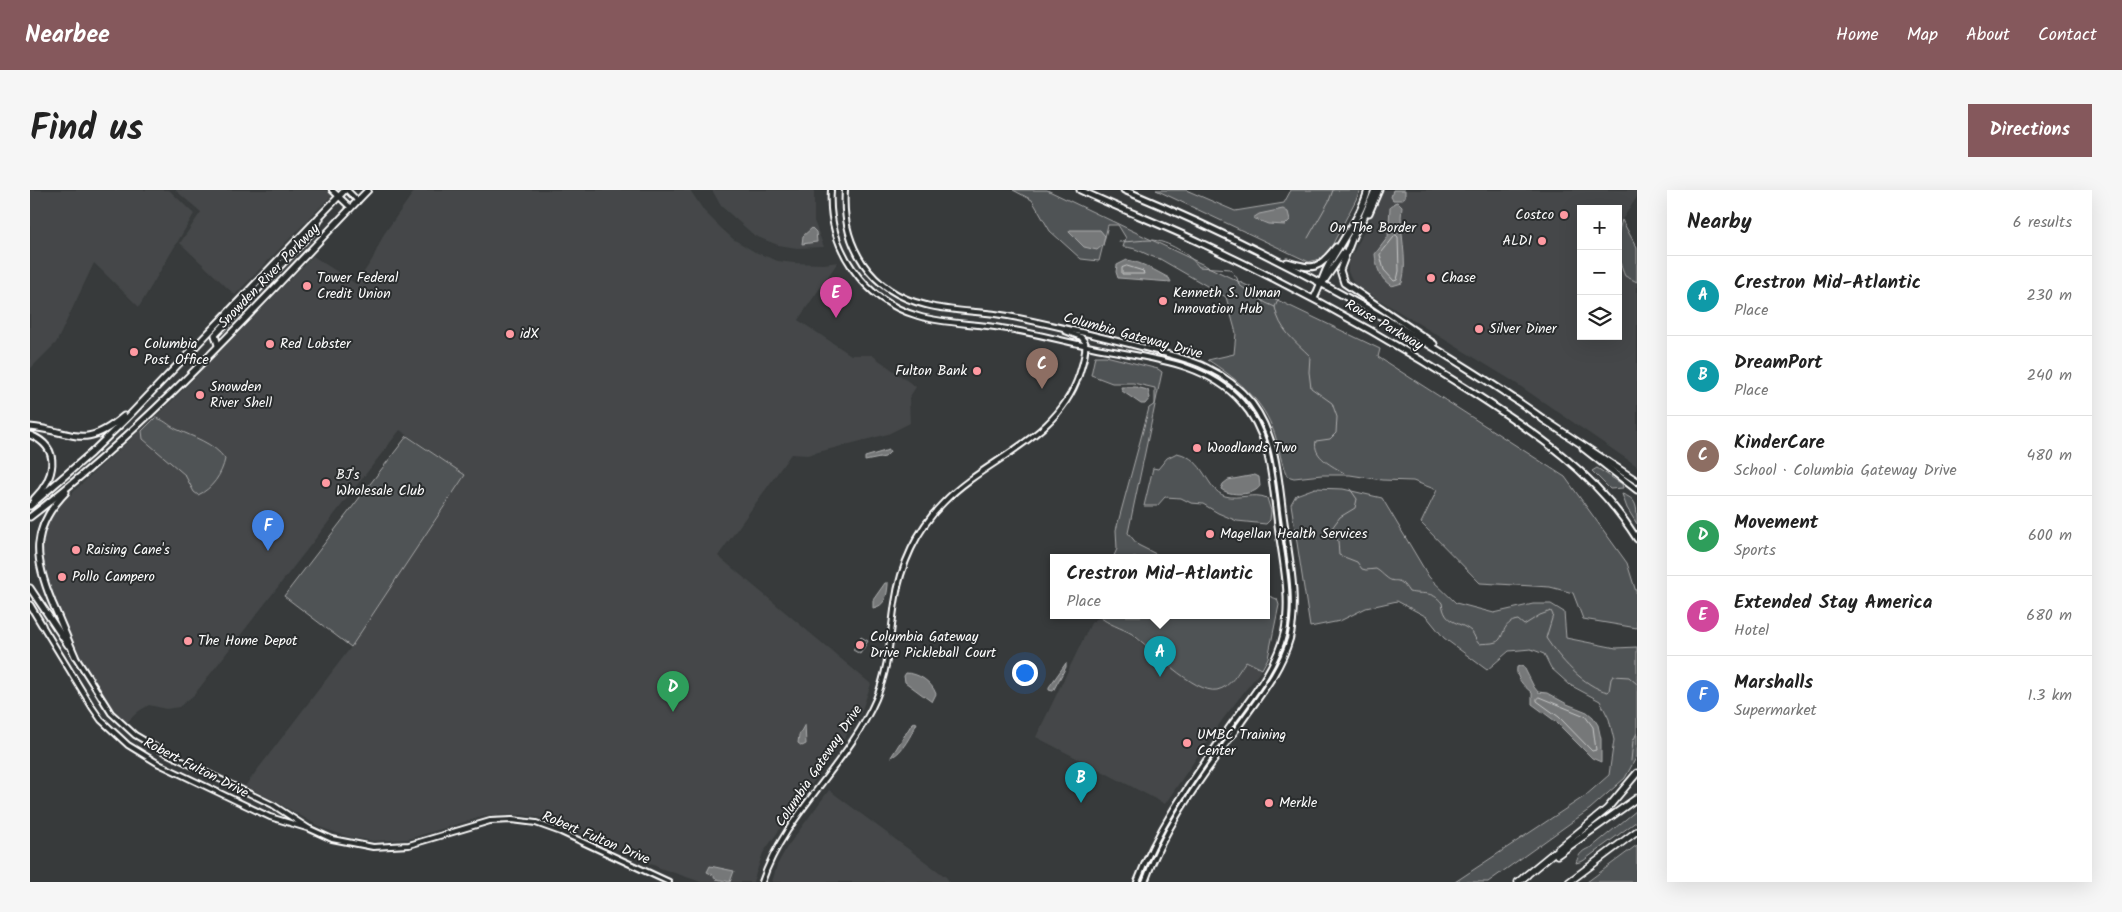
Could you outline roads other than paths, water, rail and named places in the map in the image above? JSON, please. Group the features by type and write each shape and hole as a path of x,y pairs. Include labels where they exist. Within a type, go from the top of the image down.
{"highway":[{"path":"1543,419 1637,481"},
{"path":"1518,882 1607,809 1637,773"},
{"path":"1524,877 1637,798"},
{"path":"1569,882 1637,831"}],"main road":[{"name":"Snowden River Parkway","path":"30,504 91,453 148,397 346,190"},
{"name":"Snowden River Parkway","path":"30,518 98,462 181,383 368,190"},
{"path":"1075,190 1106,203"},
{"name":"Rouse Parkway","path":"1080,190 1106,203 1199,242 1314,298 1416,356 1534,432 1568,458 1591,479 1637,539"},
{"path":"1314,298 1326,271 1358,214 1368,190"},
{"path":"1322,283 1331,273 1357,229 1375,190"},
{"path":"1357,229 1374,206 1379,190"},
{"name":"Rouse Parkway","path":"1126,191 1274,258 1322,283 1459,362 1543,419 1637,490"},
{"path":"218,345 215,335 312,232 326,210"},
{"path":"1274,258 1308,268 1319,266 1347,233"},
{"path":"1353,236 1340,270 1344,282 1459,362"},
{"path":"30,427 73,436 98,434 111,427 148,397"},
{"path":"30,435 39,439 47,447 51,456 52,467 51,474 44,487 30,504"},
{"path":"75,656 40,572 38,543 41,528 51,508 98,462"},
{"path":"30,588 75,656"},
{"path":"30,605 42,625"},
{"path":"30,613 42,625"}],"street":[{"path":"332,190 351,208"},
{"path":"346,190 358,201"},
{"name":"Columbia Gateway Drive","path":"831,190 833,225 842,251 858,276 884,300 906,312 926,318 1005,328 1174,364 1194,370 1227,388 1240,400 1260,430 1268,453 1286,592 1285,626 1280,648 1270,668 1168,816 1150,851 1138,882"},
{"name":"Columbia Gateway Drive","path":"845,190 845,221 853,248 866,268 889,289 909,300 928,306 1007,316 1087,333 1186,359 1218,373 1238,389 1253,405 1267,428 1277,463 1294,604 1292,628 1286,651 1268,685 1175,820 1156,854 1145,882"},
{"path":"1053,327 1081,337 1086,346"},
{"name":"Columbia Gateway Drive","path":"762,882 782,841 854,739 873,704 886,666 900,577 911,550 925,525 955,492 1034,437 1057,415 1073,391 1086,346"},
{"name":"Robert Fulton Drive","path":"42,625 101,720 128,745 159,764 257,811 347,843 388,847 420,842 490,821 512,820 529,822 562,832 669,882"},
{"name":"Robert Fulton Drive","path":"75,656 110,713 135,735 158,749 273,805 310,829"}],"water":[{"path":"1393,190 1405,190 1405,197 1401,200 1393,200 1391,197"},
{"path":"1397,202 1402,207 1401,225 1404,274 1402,283 1392,286 1384,280 1379,272 1375,254 1388,237 1390,208"},
{"path":"1283,209 1288,212 1290,220 1285,225 1268,224 1253,218 1259,214"},
{"path":"812,228 816,232 817,242 802,244 803,236"},
{"path":"1070,230 1100,230 1105,236 1103,245 1097,250 1084,247 1069,232"},
{"path":"1127,260 1154,270 1169,278 1171,282 1118,278 1116,272 1117,265"},
{"path":"1121,387 1136,387 1148,390 1150,398 1145,404 1141,404 1122,391"},
{"path":"889,450 890,452 885,457 865,461 865,457"},
{"path":"1255,475 1259,477 1260,486 1253,492 1235,494 1221,489 1228,480"},
{"path":"885,583 888,583 888,585 885,600 873,608 873,600"},
{"path":"1066,663 1066,667 1053,691 1049,690 1049,687"},
{"path":"1517,667 1524,667 1538,692 1547,693 1587,712 1593,717 1598,725 1601,739 1601,762 1592,758 1555,721 1532,704 1532,693 1523,685 1517,675"},
{"path":"906,673 920,676 928,682 936,694 932,702 905,682 904,676"},
{"path":"913,722 917,723 906,743 899,752 891,757"},
{"path":"805,724 806,744 802,746 798,743 799,735"},
{"path":"710,866 734,871 730,882 716,879 707,872"}],"waterway":[{"path":"1308,238 1329,201 1333,190"},
{"path":"1119,242 1158,241 1178,249 1190,257 1199,267 1230,269 1237,278 1239,285 1275,307"},
{"path":"1281,293 1275,307 1280,322 1288,334 1310,356 1311,388 1332,403 1337,417 1336,433 1330,439 1316,441 1317,452 1329,464 1344,473"},
{"path":"1350,489 1357,499 1355,508 1340,517 1332,528 1338,541 1339,555 1357,562 1362,569 1376,569 1389,579 1399,581 1409,592 1434,596 1442,603 1449,619 1471,631 1479,644 1492,643 1499,640 1506,627 1513,621 1518,620 1524,625 1540,615 1551,611 1553,615 1546,638 1565,663 1581,678 1608,692 1613,676 1629,677 1637,684"},
{"path":"1631,761 1633,741 1637,733"}],"place":[{"name":"Costco","path":"1564,215"},
{"name":"On The Border","path":"1426,228"},
{"name":"ALDI","path":"1542,241"},
{"name":"Chase","path":"1431,278"},
{"name":"Tower Federal Credit Union","path":"307,286"},
{"name":"Kenneth S. Ulman Innovation Hub","path":"1163,301"},
{"name":"Extended Stay America","path":"836,318"},
{"name":"Silver Diner","path":"1479,329"},
{"name":"idX","path":"510,334"},
{"name":"Red Lobster","path":"270,344"},
{"name":"Columbia Post Office","path":"134,352"},
{"name":"Fulton Bank","path":"977,371"},
{"name":"KinderCare","path":"1042,389"},
{"name":"Snowden River Shell","path":"200,395"},
{"name":"Woodlands Two","path":"1197,448"},
{"name":"BJ's Wholesale Club","path":"326,483"},
{"name":"Magellan Health Services","path":"1210,534"},
{"name":"Raising Cane's","path":"76,550"},
{"name":"Marshalls","path":"268,551"},
{"name":"Pollo Campero","path":"62,577"},
{"name":"The Home Depot","path":"188,641"},
{"name":"Columbia Gateway Drive Pickleball Court","path":"860,645"},
{"name":"Crestron Mid-Atlantic","path":"1160,677"},
{"name":"Movement","path":"673,712"},
{"name":"UMBC Training Center","path":"1187,743"},
{"name":"DreamPort","path":"1081,803"},
{"name":"Merkle","path":"1269,803"}]}
